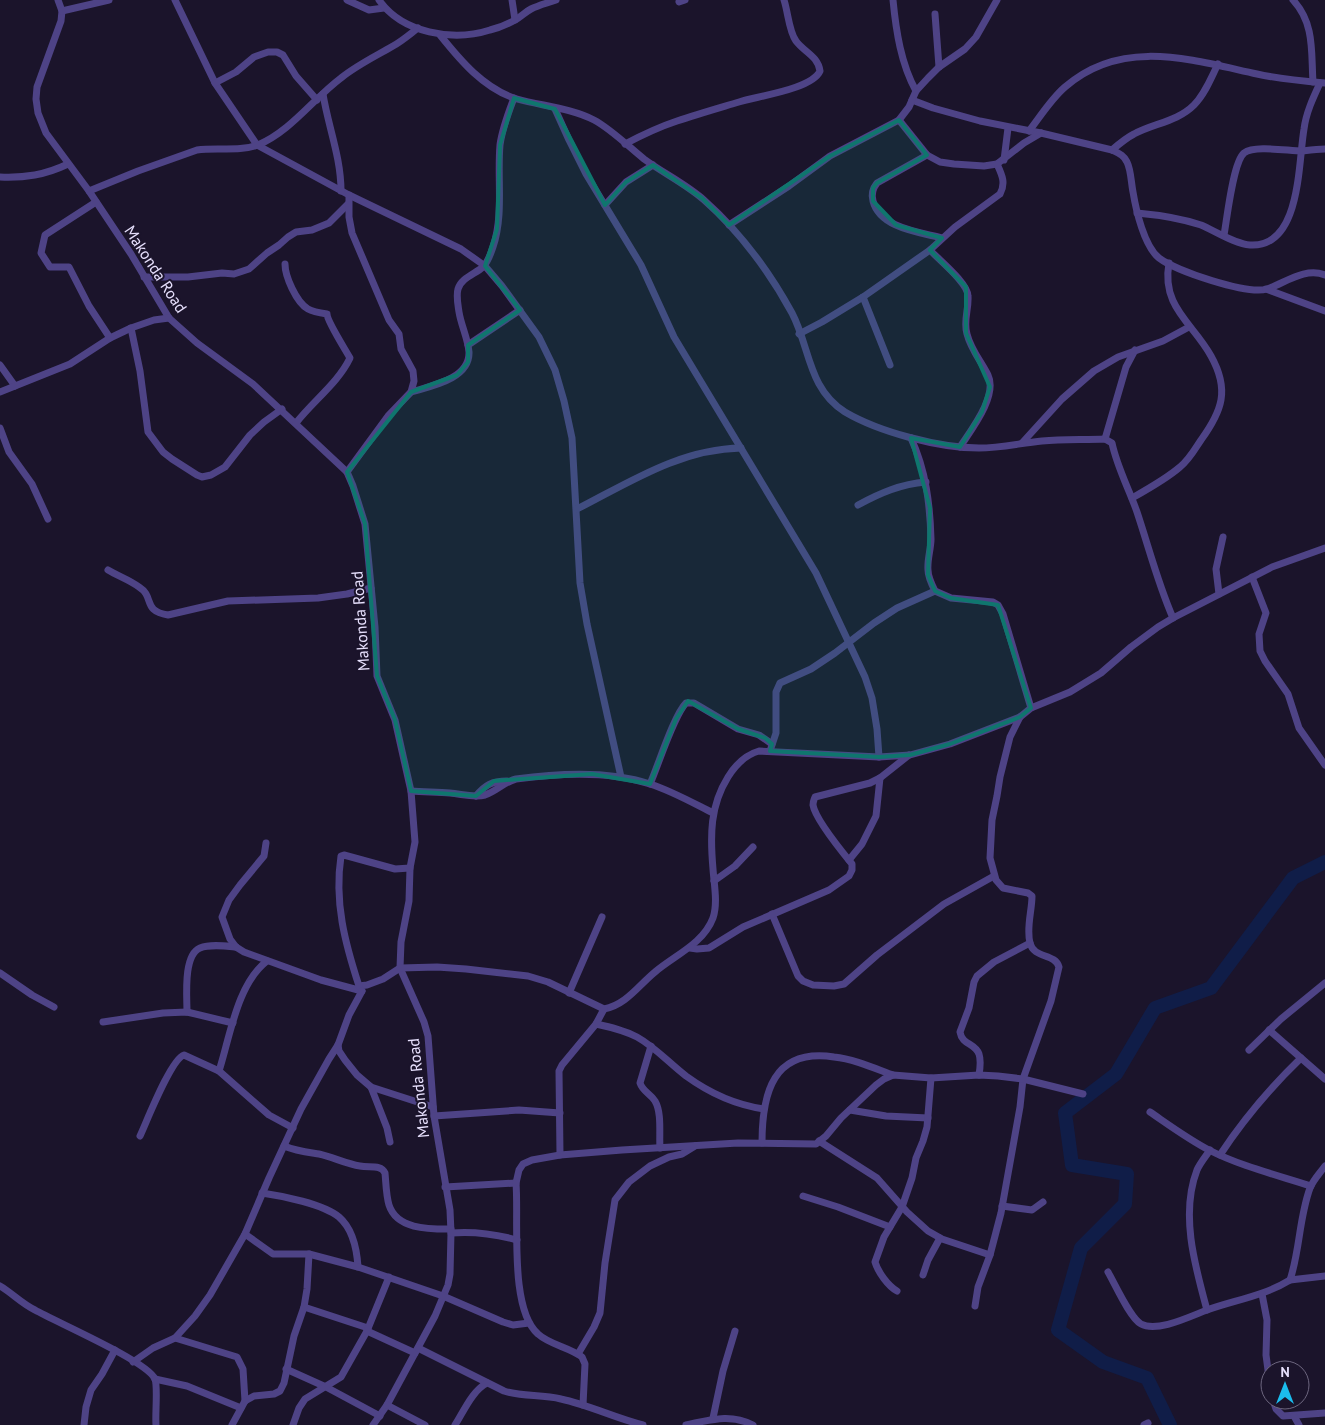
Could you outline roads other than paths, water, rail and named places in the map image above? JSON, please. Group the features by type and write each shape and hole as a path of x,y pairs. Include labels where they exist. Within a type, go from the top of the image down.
{"street":[{"path":"58,0 62,11 109,0"},
{"path":"175,0 215,84 257,145 349,195 461,249 484,266 502,286 539,337 555,370 572,438 580,583 586,624 621,777"},
{"path":"348,0 369,10 384,8"},
{"path":"379,0 384,8 401,22 440,34 476,34 490,31 515,20 529,10 556,0"},
{"path":"512,0 515,20"},
{"path":"625,144 647,132 741,101 780,92 818,76 820,71 817,62 796,41 784,0"},
{"path":"893,0 907,75 916,91"},
{"path":"729,224 790,186 830,156 899,120 904,115 916,91 939,66 966,49 976,37 997,0"},
{"path":"1137,213 1178,218 1249,245 1260,244 1274,239 1282,231 1293,204 1304,128 1310,105 1321,84 1310,28 1300,8 1293,0"},
{"name":"Makonda Road","path":"62,11 58,30 40,76 36,99 38,113 46,133 89,191 169,318 197,343 253,384 282,409 347,472 354,486 365,524 377,676 396,720 411,791 415,842 410,868 409,901 401,942 400,968 424,1022 428,1036 434,1116 450,1210 451,1231 450,1274 444,1296 387,1405 374,1425"},
{"path":"935,14 939,66"},
{"path":"89,191 197,150 206,148 243,148 257,145 292,122 350,71 396,44 418,28"},
{"path":"440,34 467,67 486,83 514,98 582,115 596,121 653,165 702,198 729,224 771,278 793,316 818,384 827,398 844,411 865,422 911,438 960,447 994,448 1058,440 1105,439 1112,443 1164,597 1174,618"},
{"path":"215,84 236,72 254,57 268,52 277,52 283,55 296,76 317,100"},
{"path":"1029,132 1064,87 1086,72 1127,58 1180,57 1257,74 1321,84"},
{"path":"1112,150 1132,134 1169,122 1194,105 1206,89 1218,64"},
{"path":"323,94 328,126 338,158 341,190"},
{"path":"347,472 388,416 411,392 457,375 465,369 468,362 468,345 460,318 458,288 484,266 493,248 500,207 500,145 502,131 514,98"},
{"path":"912,100 933,108 1008,128 1041,133 1112,150 1122,155 1127,161 1137,213 1151,251 1160,259 1219,284 1242,289 1266,289 1325,311"},
{"path":"555,108 586,174 641,265 674,337 816,573 865,677 872,698 879,758"},
{"path":"899,120 927,155 940,162 954,164 984,166 1001,162 1024,143 1041,133"},
{"path":"799,334 863,297 930,250 942,238 1000,194 1004,188 1001,162 1008,128"},
{"path":"1224,235 1233,184 1239,160 1243,154 1255,150 1301,151 1325,149"},
{"path":"927,155 877,183 873,190 873,201 876,208 896,225 942,238"},
{"path":"0,177 34,176 51,172 68,164"},
{"path":"605,205 626,182 653,165"},
{"path":"349,195 349,217 352,233 389,320 399,334 401,350 413,371 414,381 411,392"},
{"path":"96,202 45,236 42,253 50,267 69,267 89,306 110,338"},
{"path":"144,277 234,274 249,269 267,252 296,232 312,230 329,223 348,204"},
{"path":"930,250 966,287 968,299 965,322 966,333 971,347 989,376 990,387 982,412 960,447"},
{"path":"1132,498 1182,466 1214,423 1221,404 1223,385 1220,375 1211,356 1189,327 1174,304 1169,292 1167,275 1169,263"},
{"path":"285,264 285,273 300,302 307,309 327,314 327,320 336,331 350,358 344,369 296,423"},
{"path":"1266,289 1311,272 1325,275"},
{"path":"863,297 890,365"},
{"path":"468,345 520,310"},
{"path":"0,392 70,364 110,338 131,328 154,320 169,318"},
{"path":"1022,443 1062,399 1094,371 1118,357 1163,341 1189,327"},
{"path":"131,328 140,371 148,432 163,452 172,460 197,475 202,477 211,475 225,468 250,435 282,409"},
{"path":"1105,439 1126,367 1135,350"},
{"path":"0,365 15,386"},
{"path":"0,428 9,452 32,484 48,520"},
{"path":"911,438 919,456 926,482 930,508 931,540 928,574 935,592"},
{"path":"577,509 676,460 703,451 741,448"},
{"path":"858,505 894,489 926,482"},
{"path":"1219,594 1216,569 1222,537"},
{"path":"266,843 264,856 229,900 222,917 230,939 236,947 254,957 321,980 360,988 400,968 457,969 528,976 548,982 604,1009 619,1004 662,966 690,948 704,933 714,916 712,834 716,798 738,763 750,754 771,748 879,758 910,755 950,744 1020,717 1031,708 1070,692 1101,673 1158,627 1272,566 1325,548"},
{"path":"108,570 140,587 147,594 150,607 159,613 168,615 228,602 318,598 371,588"},
{"path":"1252,577 1266,613 1259,634 1260,651 1288,694 1299,728 1325,765"},
{"path":"771,748 776,733 776,692 780,683 811,669 835,654 874,623 897,608 935,592 950,598 993,602 998,605 1003,614 1031,708"},
{"path":"650,784 681,707 686,703 694,703 738,729 759,735 771,748"},
{"path":"974,1306 1002,1206 1020,1107 1023,1079 1051,1001 1059,967 1056,960 1036,952 1030,943 1028,928 1032,896 1028,893 1002,888 994,876 990,858 989,841 1000,777 1010,736 1020,717"},
{"path":"690,948 709,948 743,927 829,890 849,876 852,864 816,812 813,804 815,797 870,783 880,778 910,755"},
{"path":"411,791 476,796 494,781 592,774 621,777 650,784 713,813"},
{"path":"849,860 862,844 876,816 880,778"},
{"path":"714,881 734,866 753,846"},
{"path":"133,1362 153,1348 175,1338 195,1316 210,1295 245,1234 284,1146 316,1081 338,1045 360,988 341,924 339,894 341,856 344,854 395,869 410,868"},
{"path":"772,914 798,976 803,981 814,985 834,986 844,984 877,955 944,904 994,876"},
{"path":"569,993 602,917"},
{"path":"979,1075 979,1054 963,1040 960,1032 969,1008 974,982 982,971 1030,943"},
{"path":"187,1012 188,964 193,954 199,948 207,946 236,947"},
{"path":"219,1071 233,1023 251,979 267,961"},
{"path":"0,973 32,995 54,1007"},
{"path":"1249,1050 1269,1030 1325,983"},
{"path":"560,1155 560,1071 562,1065 596,1024 604,1009"},
{"path":"103,1022 163,1013 187,1012 233,1023"},
{"path":"596,1024 624,1031 651,1046 698,1084 750,1107 764,1109"},
{"path":"1269,1030 1325,1079"},
{"path":"338,1045 339,1052 345,1060 371,1087 433,1107"},
{"path":"651,1046 640,1083 643,1090 656,1103 659,1116 660,1148"},
{"path":"140,1136 169,1073 180,1057 184,1055 219,1071 269,1115 293,1128"},
{"path":"762,1143 764,1109 768,1091 774,1077 789,1062 805,1057 820,1055 835,1057 893,1075 931,1078 979,1075 1023,1079 1083,1094"},
{"path":"1220,1154 1233,1134 1301,1058"},
{"path":"583,1405 584,1364 582,1357 537,1334 525,1315 519,1285 516,1183 518,1170 523,1164 532,1160 560,1155 660,1148 762,1143 816,1144 884,1079 893,1075"},
{"path":"897,1291 892,1288 877,1267 876,1262 880,1247 902,1207 912,1178 916,1158 924,1141 931,1078"},
{"path":"371,1087 387,1128 390,1142"},
{"path":"434,1116 518,1110 560,1113"},
{"path":"850,1110 886,1116 928,1118"},
{"path":"1150,1112 1210,1150 1311,1186"},
{"path":"819,1141 877,1178 902,1207 928,1231 940,1238 990,1254"},
{"path":"284,1146 360,1166 383,1169 389,1205 394,1214 410,1226 482,1233 517,1240"},
{"path":"578,1354 600,1313 605,1263 615,1200 629,1182 650,1166 661,1160 682,1154 695,1146"},
{"path":"1207,1310 1194,1255 1189,1208 1191,1190 1198,1168 1210,1150"},
{"path":"1290,1280 1298,1251 1303,1212 1311,1186 1325,1166"},
{"path":"445,1187 516,1183"},
{"path":"262,1192 308,1203 340,1218 356,1248 358,1267"},
{"path":"803,1196 890,1227"},
{"path":"1002,1206 1032,1210 1043,1202"},
{"path":"245,1234 273,1254 308,1254 358,1267 444,1296 503,1322 513,1325 529,1323"},
{"path":"924,1275 928,1260 940,1238"},
{"path":"232,1425 243,1404 254,1396 274,1394 280,1391 284,1383 294,1336 304,1307 307,1289 308,1254"},
{"path":"1108,1272 1134,1319 1141,1325 1150,1326 1159,1326 1262,1294 1290,1280 1325,1276"},
{"path":"293,1425 299,1408 305,1399 341,1377 367,1330 389,1277"},
{"path":"0,1286 32,1309 115,1350 144,1367 155,1378 243,1404"},
{"path":"1262,1294 1267,1320 1267,1360"},
{"path":"304,1307 416,1350 514,1394 545,1395 583,1405 642,1425"},
{"path":"713,1418 723,1371 735,1331"},
{"path":"175,1338 237,1357 243,1369 243,1404"},
{"path":"84,1425 86,1407 91,1390 115,1350"},
{"path":"286,1369 326,1387 380,1416"},
{"path":"155,1378 156,1425"},
{"path":"455,1425 475,1393 487,1383"},
{"path":"387,1405 425,1425"},
{"path":"1277,1410 1283,1416 1325,1413"},
{"path":"1294,1416 1299,1425"},
{"path":"686,1425 713,1418 737,1419 753,1425"}],"waterway":[{"path":"1170,1425 1147,1378 1103,1362 1058,1330 1081,1248 1125,1204 1127,1174 1072,1165 1065,1113 1116,1074 1155,1008 1211,988 1293,878 1325,862"}]}
